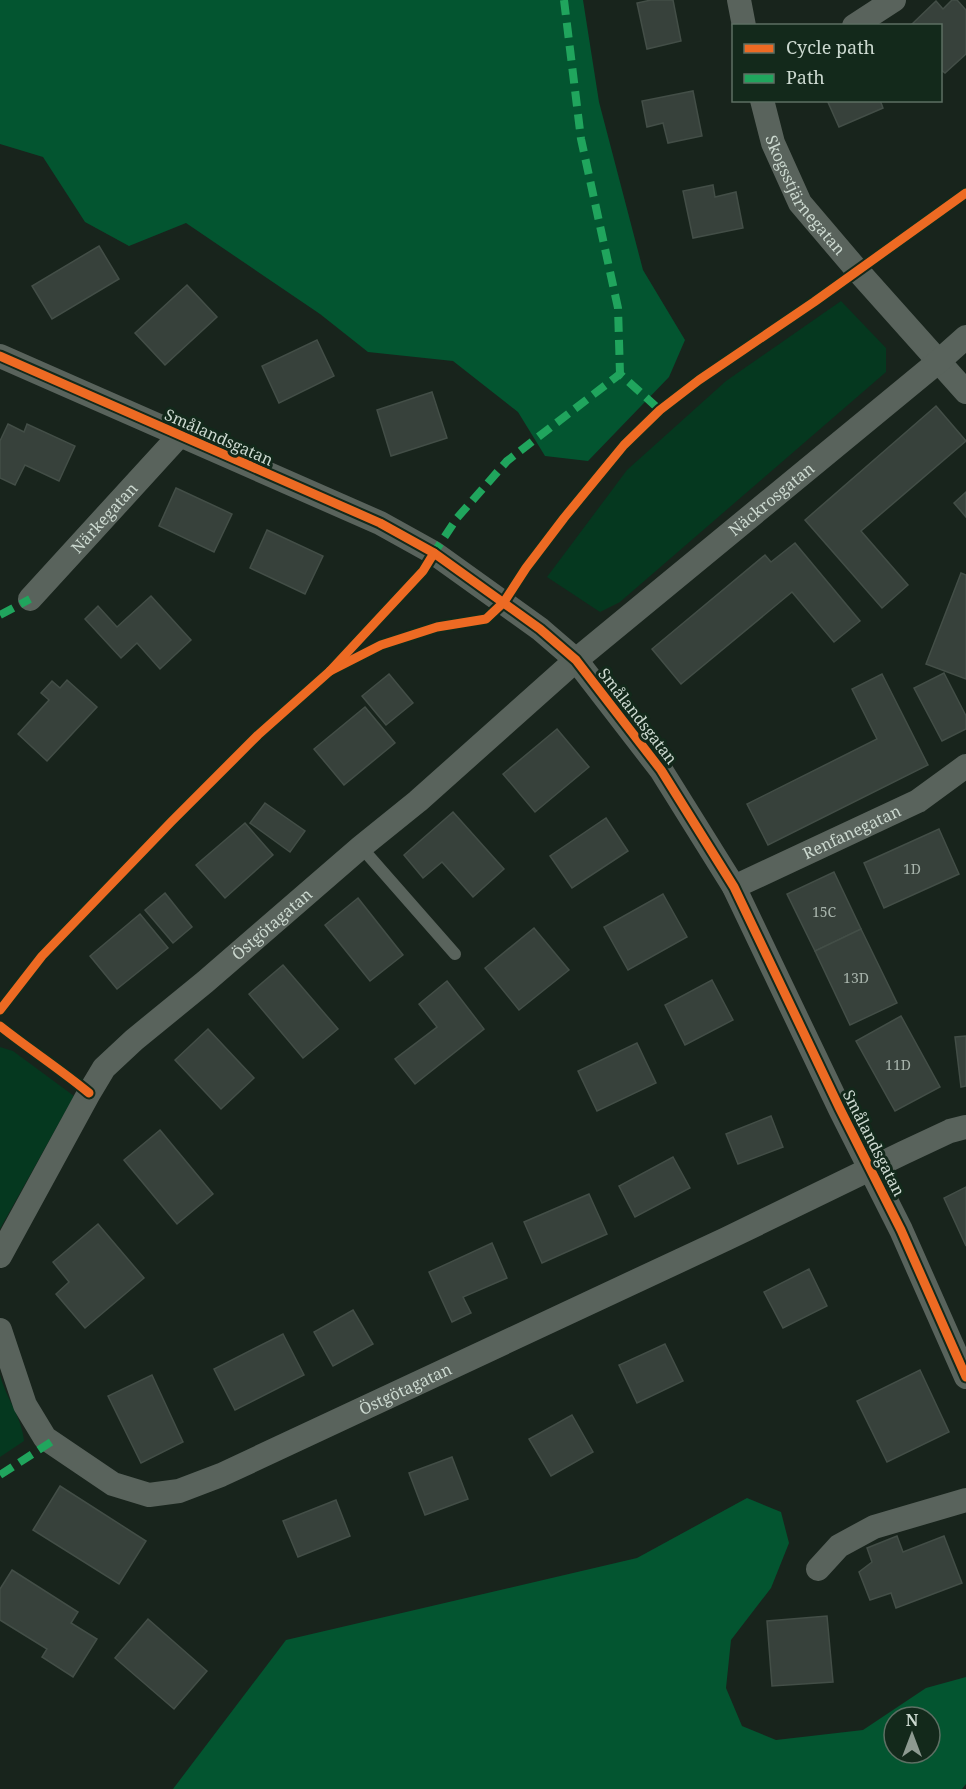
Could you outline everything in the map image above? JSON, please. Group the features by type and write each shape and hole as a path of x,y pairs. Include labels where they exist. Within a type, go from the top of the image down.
{"street":[{"path":"739,0 744,24"},
{"path":"857,24 894,0"},
{"name":"Skogsstjärnegatan","path":"763,102 773,143 800,203 966,392"},
{"name":"Näckrosgatan","path":"576,660 966,337"},
{"name":"Smålandsgatan","path":"0,356 380,523 434,553 540,629 576,660 661,770 734,887 840,1109 901,1230 966,1377"},
{"name":"Närkegatan","path":"30,599 179,436"},
{"name":"Östgötagatan","path":"0,1256 104,1068 134,1040 418,801 576,660"},
{"name":"Renfanegatan","path":"734,887 918,801 966,766"},
{"name":"Östgötagatan","path":"0,1330 24,1405 45,1438 113,1484 149,1495 179,1491 221,1475 705,1249 870,1168 950,1131 966,1127"},
{"path":"818,1569 839,1545 874,1527 966,1500"}],"lane":[{"path":"361,847 455,954"}],"green space":[{"path":"0,0 583,0 599,102 643,270 685,340 669,377 588,461 545,456 518,412 453,361 368,352 320,314 186,223 129,246 85,222 43,157 0,144"},
{"path":"841,301 886,348 886,372 620,602 600,612 547,577 627,470 726,381"},
{"path":"0,1047 13,1051 74,1096 0,1229"},
{"path":"0,1375 23,1432 24,1441 0,1457"},
{"path":"747,1498 781,1512 789,1543 771,1588 731,1640 726,1688 742,1726 776,1740 863,1730 882,1717 882,1765 942,1765 942,1705 900,1705 926,1688 966,1677 966,1784 962,1789 173,1789 286,1640 637,1558"}],"building":[{"path":"651,0 673,0 681,41 647,49 637,3"},
{"path":"952,0 957,0 966,10 966,54 945,73 942,71 942,24 912,24 936,1 943,9"},
{"path":"693,91 702,136 668,143 663,123 647,127 642,101"},
{"path":"828,102 881,102 883,108 839,127"},
{"path":"713,185 715,197 736,192 743,228 693,238 683,191"},
{"path":"99,246 119,279 52,319 32,286"},
{"path":"187,285 217,317 165,365 135,333"},
{"path":"317,340 334,376 279,403 262,366"},
{"path":"432,392 447,438 391,456 377,410"},
{"path":"936,406 966,441 861,531 908,585 882,608 805,520"},
{"path":"8,424 24,432 27,424 75,446 59,481 25,465 15,485 0,478 0,441"},
{"path":"176,488 232,514 214,552 159,526"},
{"path":"966,492 966,517 954,503"},
{"path":"267,530 323,556 305,594 250,568"},
{"path":"795,543 860,621 834,642 792,592 681,684 652,649 765,555 771,562"},
{"path":"961,573 966,575 966,679 926,664"},
{"path":"151,596 191,640 160,669 137,643 121,658 85,619 98,606 117,627"},
{"path":"944,673 966,716 966,729 942,741 914,688"},
{"path":"389,674 413,703 386,725 362,696"},
{"path":"882,674 928,765 768,845 747,804 877,739 852,689"},
{"path":"67,680 97,707 47,761 18,734 49,700 41,693 52,681 60,688"},
{"path":"365,707 395,743 344,785 314,749"},
{"path":"557,729 589,767 535,812 503,774"},
{"path":"265,803 305,831 290,852 250,823"},
{"path":"453,812 504,869 473,897 442,862 423,878 404,855"},
{"path":"606,818 628,851 572,888 550,856"},
{"path":"245,823 273,855 225,898 196,865"},
{"path":"939,829 959,874 884,908 864,863"},
{"path":"834,872 861,929 815,951 787,894"},
{"path":"165,893 192,927 173,943 145,910"},
{"path":"663,894 687,937 628,970 604,927"},
{"path":"358,898 403,955 370,981 325,925"},
{"path":"140,914 168,948 117,989 90,956"},
{"path":"534,928 569,970 519,1010 485,968"},
{"path":"861,929 897,1003 850,1025 815,951"},
{"path":"283,965 338,1029 303,1058 249,994"},
{"path":"712,980 733,1020 685,1045 665,1005"},
{"path":"447,981 484,1029 415,1084 395,1059 437,1027 419,1004"},
{"path":"901,1016 940,1087 895,1111 856,1041"},
{"path":"208,1029 254,1078 221,1109 175,1060"},
{"path":"966,1036 966,1086 961,1087 955,1037"},
{"path":"637,1043 656,1083 597,1111 578,1071"},
{"path":"771,1116 783,1147 738,1164 726,1134"},
{"path":"160,1130 213,1194 177,1224 124,1160"},
{"path":"673,1157 690,1188 635,1217 619,1186"},
{"path":"966,1187 966,1246 944,1198"},
{"path":"589,1194 607,1234 542,1263 524,1222"},
{"path":"98,1224 144,1278 85,1328 56,1294 69,1282 53,1262"},
{"path":"492,1243 507,1278 463,1297 471,1313 452,1322 429,1272"},
{"path":"809,1269 827,1306 783,1328 764,1292"},
{"path":"353,1310 373,1344 333,1366 314,1332"},
{"path":"283,1334 304,1375 235,1410 214,1369"},
{"path":"665,1344 683,1381 637,1403 619,1365"},
{"path":"920,1370 949,1432 887,1462 857,1401"},
{"path":"152,1375 183,1442 141,1463 108,1396"},
{"path":"572,1415 593,1452 551,1476 529,1439"},
{"path":"452,1457 468,1499 425,1515 409,1473"},
{"path":"60,1486 146,1541 119,1584 33,1530"},
{"path":"336,1500 350,1536 298,1557 283,1521"},
{"path":"897,1536 903,1552 944,1536 962,1583 896,1608 891,1593 870,1600 859,1572 872,1562 867,1548"},
{"path":"12,1570 78,1612 71,1623 97,1639 73,1677 42,1657 47,1649 0,1620 0,1589"},
{"path":"827,1616 833,1682 772,1686 767,1621"},
{"path":"148,1619 207,1671 174,1709 115,1658"}],"marked path":[{"path":"564,0 581,139 618,308 620,374 660,410"},
{"path":"432,556 457,518 507,461 620,374"},
{"path":"0,615 30,599"},
{"path":"0,1475 51,1442"}],"cycle path":[{"path":"330,671 381,645 437,627 486,619 504,602 526,568 564,518 624,445 660,410 699,380 814,302 966,193"},
{"path":"0,356 380,523 434,553 540,629 576,660 661,770 734,887 840,1109 901,1230 966,1377"},
{"path":"0,1010 42,956 258,735 330,671 423,571 434,553"},
{"path":"0,1026 89,1093"}]}
